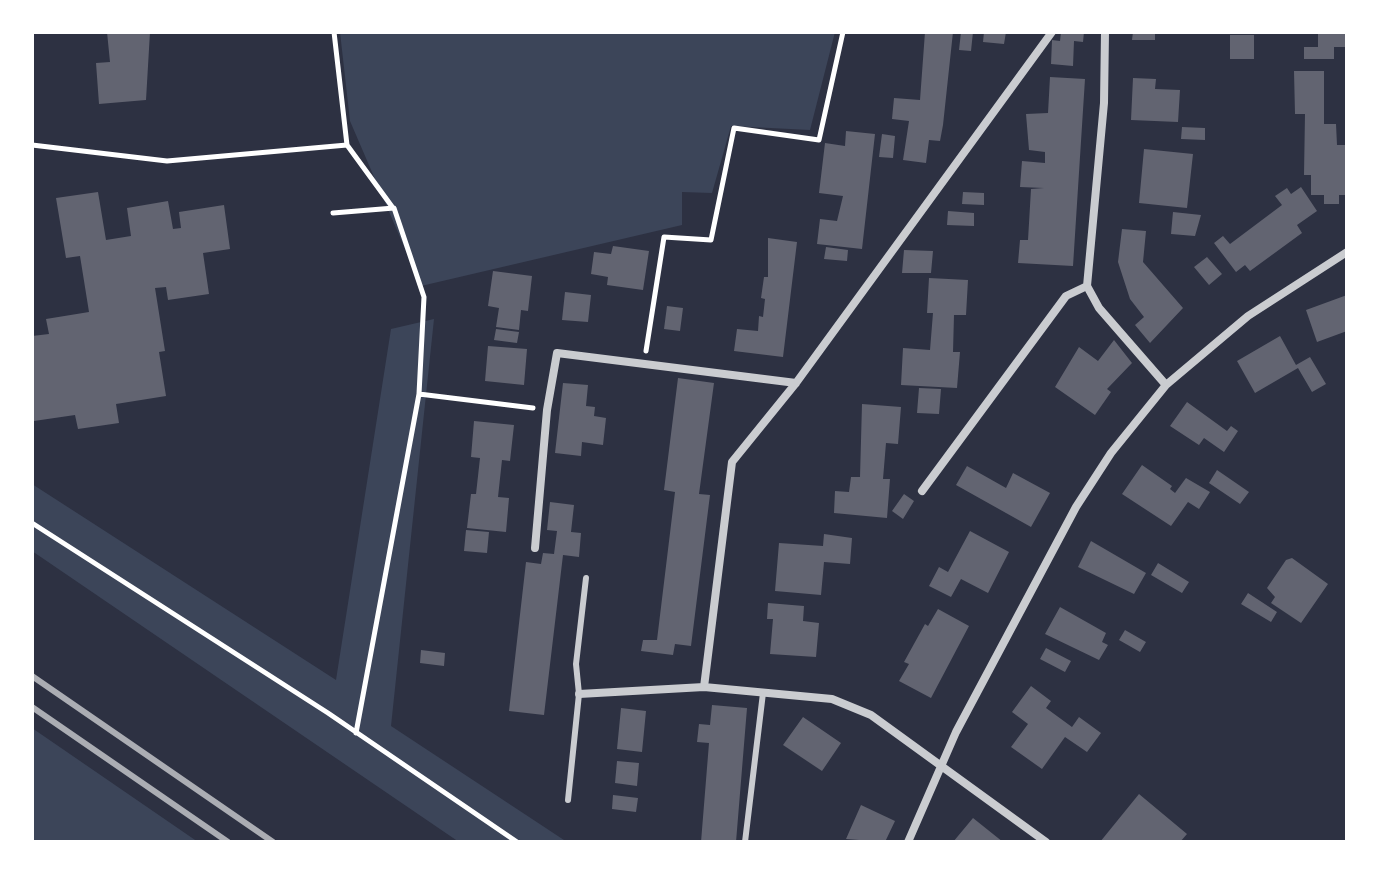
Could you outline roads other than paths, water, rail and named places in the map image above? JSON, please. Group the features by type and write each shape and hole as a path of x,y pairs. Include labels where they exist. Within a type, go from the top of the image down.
{"street":[{"path":"704,687 732,462 796,383 1052,32"},
{"path":"1105,32 1104,103 1087,286 1099,308 1166,385"},
{"path":"908,842 941,763 1076,507 1111,453 1166,385 1248,316 1347,252"},
{"path":"922,491 1066,296 1087,286"},
{"path":"535,548 547,410 557,353 796,383"},
{"path":"579,694 704,687 832,699 871,715 1046,842"}],"lane":[{"path":"568,800 579,694 576,664 586,578"},
{"path":"745,842 763,693"}],"railway":[{"path":"32,676 273,842"},
{"path":"32,707 228,842"}]}
